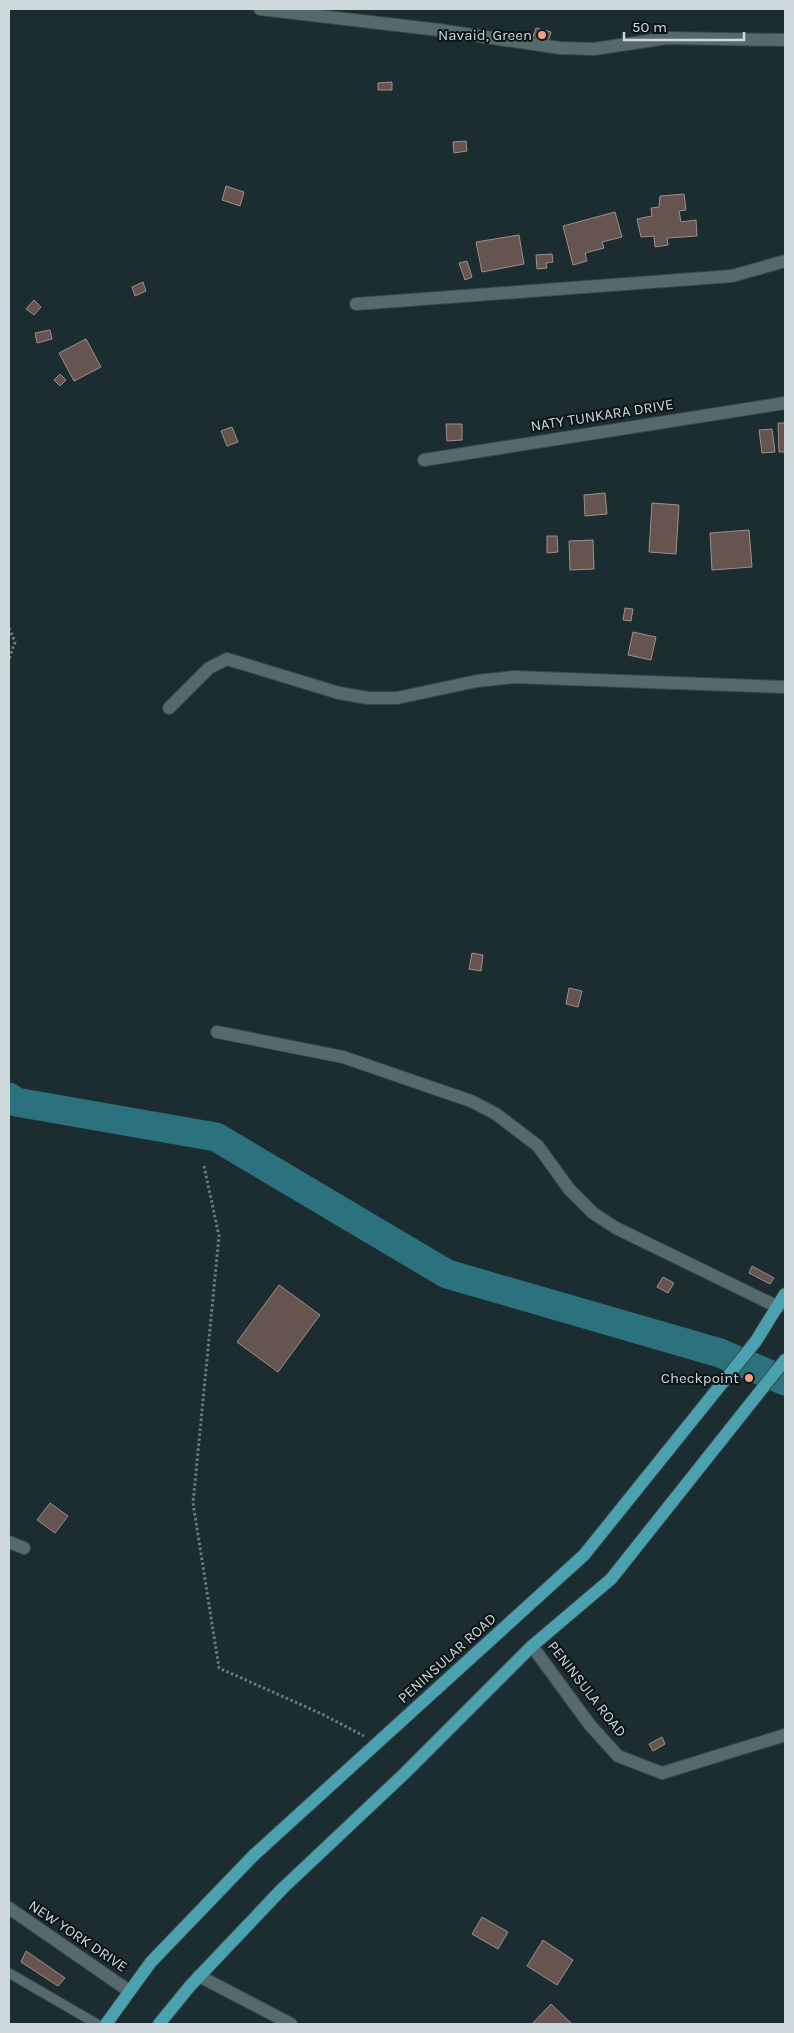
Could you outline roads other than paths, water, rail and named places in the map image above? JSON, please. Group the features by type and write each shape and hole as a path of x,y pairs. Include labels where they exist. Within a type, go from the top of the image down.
{"main road":[{"name":"PENINSULAR ROAD","path":"106,2024 151,1962 254,1855 377,1742 502,1632 584,1555 723,1384 756,1341 785,1294"},
{"path":"159,2024 199,1976 282,1889 405,1773 532,1646 612,1579 751,1407 784,1362"}],"street":[{"path":"260,9 439,30 560,48 594,49 666,38 785,40"},
{"path":"356,304 732,276 785,261"},
{"name":"NATY TUNKARA DRIVE","path":"424,460 785,403"},
{"path":"169,708 209,668 227,659 339,693 368,698 397,698 477,681 514,677 785,687"},
{"path":"217,1032 343,1057 472,1101 496,1114 538,1146 569,1189 593,1212 616,1228 778,1307"},
{"path":"9,1542 24,1548"},
{"name":"PENINSULA ROAD","path":"532,1646 590,1725 618,1756 662,1773 785,1735"},
{"name":"NEW YORK DRIVE","path":"9,1908 129,1991"},
{"path":"199,1976 291,2024"}],"lane":[{"path":"9,1973 97,2024"}],"waterway":[{"path":"9,1097 16,1102 216,1137 447,1274 720,1353 785,1381"}],"place":[{"name":"Navaid, Green","path":"542,35"},
{"name":"Checkpoint","path":"749,1378"}]}
